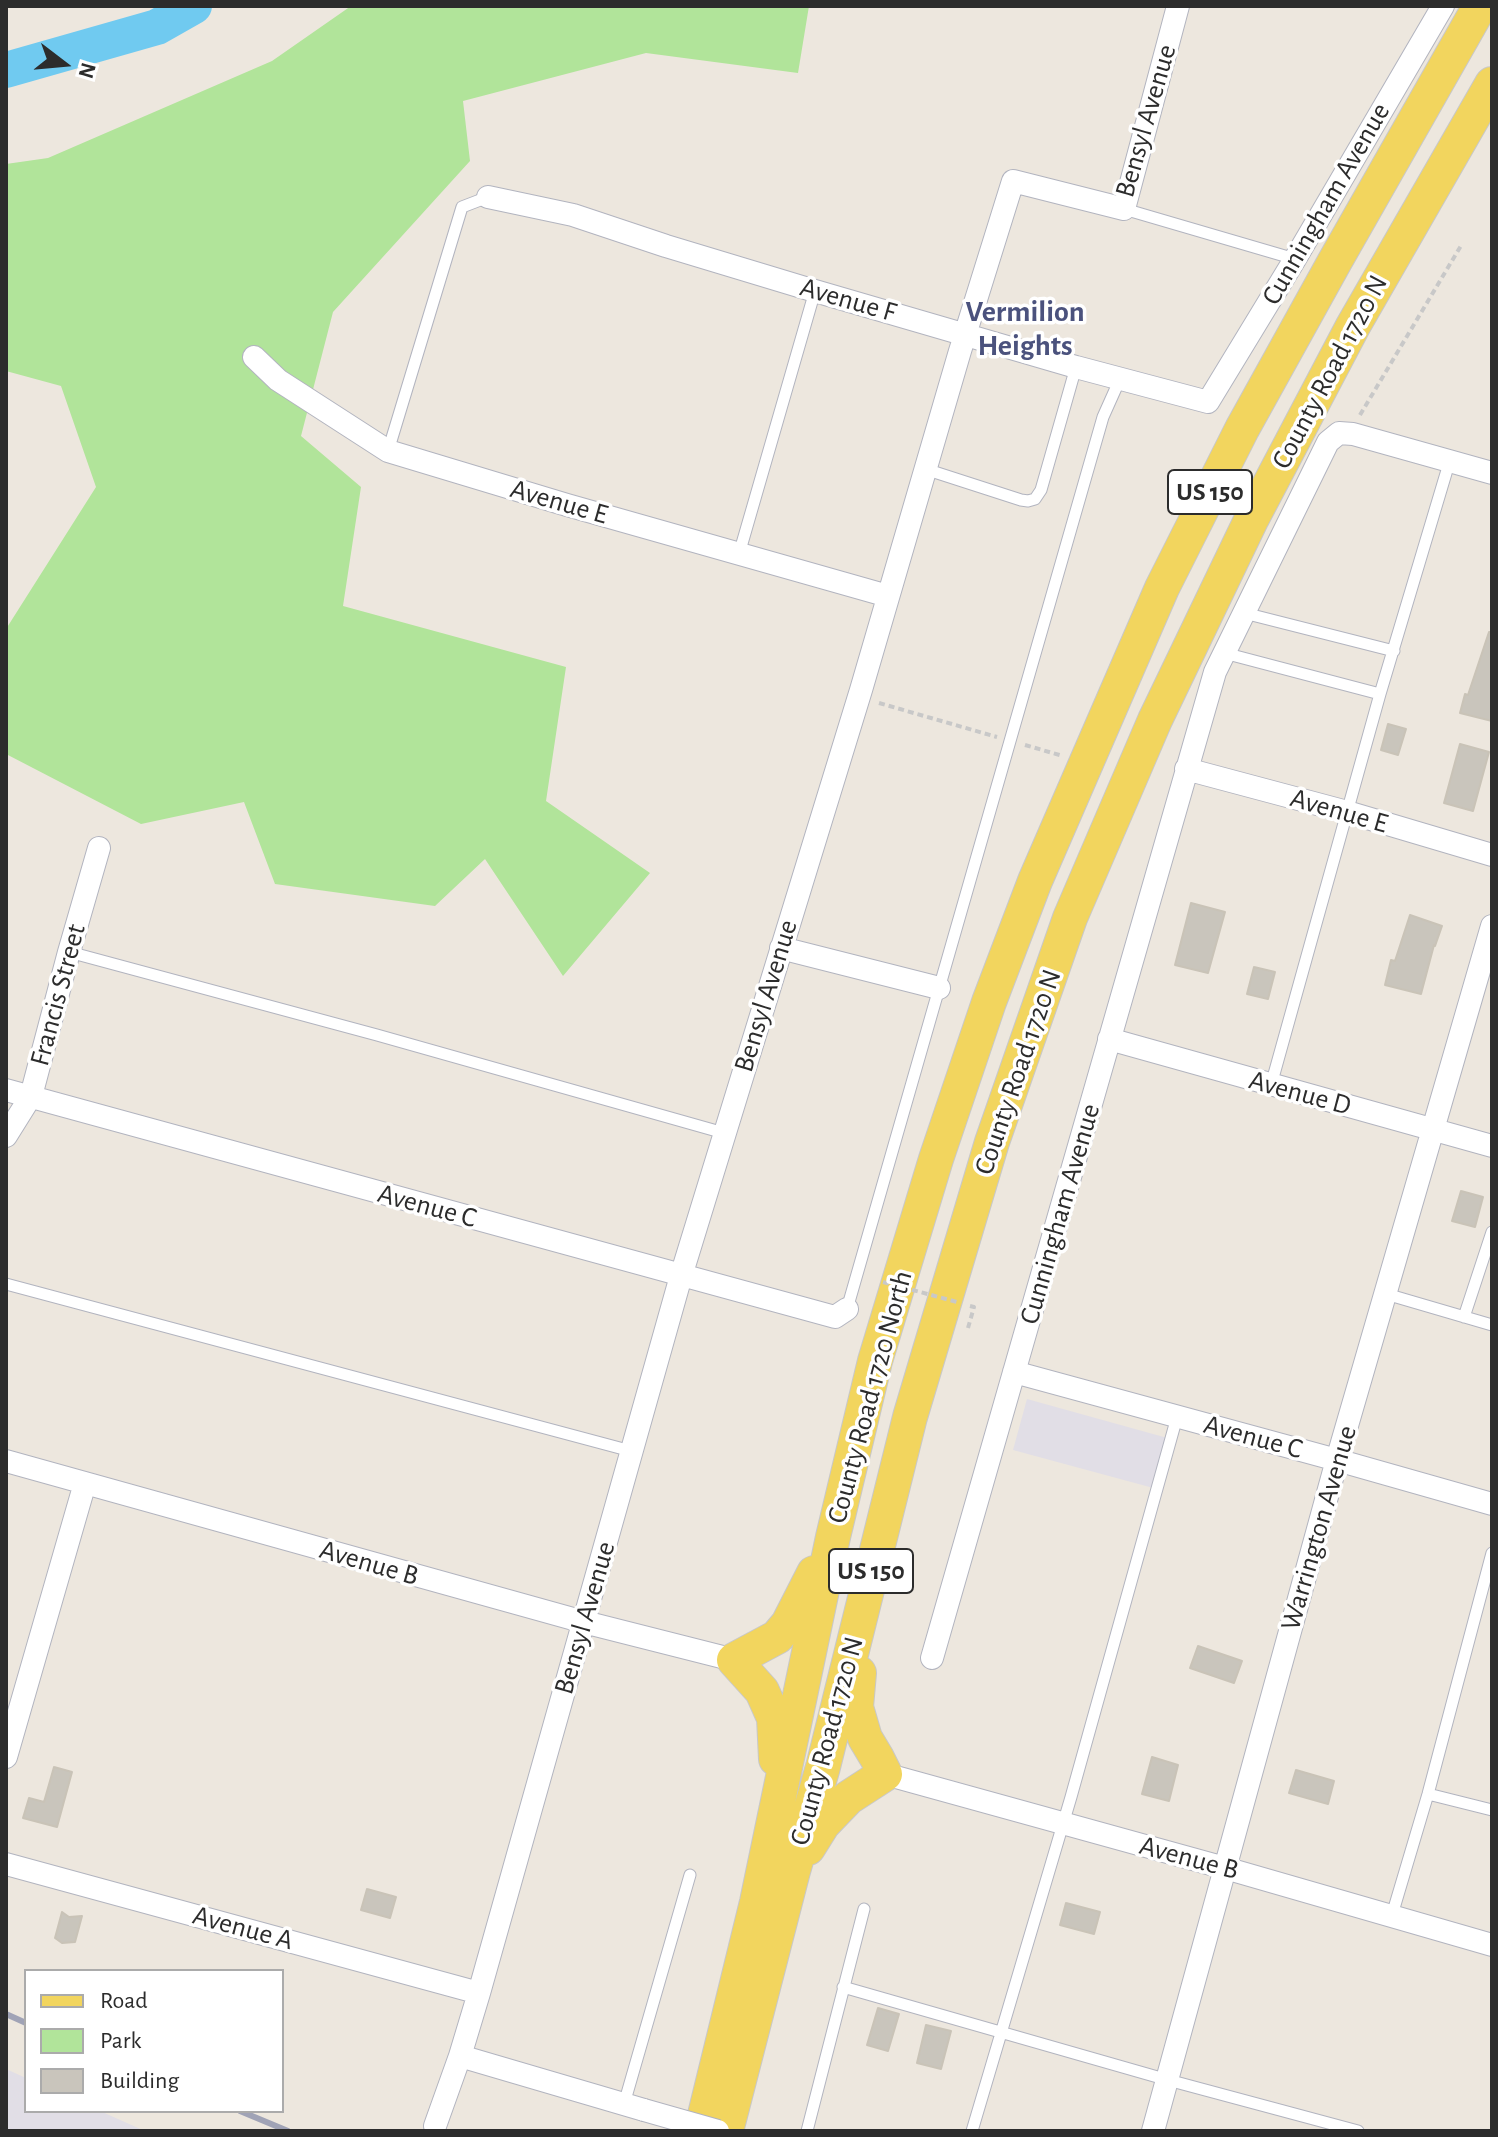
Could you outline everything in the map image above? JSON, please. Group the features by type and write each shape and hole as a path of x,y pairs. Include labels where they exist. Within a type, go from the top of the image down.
{"main road":[{"name":"County Road 1720 N","path":"989,1002 1035,881 1162,588 1249,416 1480,6"},
{"name":"County Road 1720 N","path":"726,2131 823,1767 910,1417 992,1142 1070,918 1155,720 1252,518 1353,326 1492,84"},
{"name":"County Road 1720 North","path":"779,1799 833,1537 875,1361 936,1159 989,1002"},
{"path":"779,1799 774,1718 762,1691 734,1660 777,1637 788,1624 833,1537"},
{"path":"793,1871 823,1824 848,1798 885,1774 865,1738 856,1707 867,1589"},
{"name":"County Road 1720 N","path":"701,2131 779,1799"}],"street":[{"name":"Bensyl Avenue","path":"435,2126 479,1993 681,1276 1013,181 1124,209 1178,6"},
{"name":"Cunningham Avenue","path":"1208,402 1443,6"},
{"name":"Avenue F","path":"488,197 573,215 815,291 1208,402"},
{"name":"Avenue E","path":"254,357 278,380 388,451 888,596"},
{"path":"1186,769 1215,672 1328,442 1339,433 1353,434 1492,473"},
{"name":"Cunningham Avenue","path":"932,1658 1186,769"},
{"name":"Avenue E","path":"1186,769 1492,855"},
{"name":"Francis Street","path":"6,1136 31,1096 99,848"},
{"name":"Warrington Avenue","path":"1153,2131 1337,1460 1433,1130 1486,966 1492,926"},
{"path":"781,948 939,988"},
{"name":"Avenue D","path":"1109,1039 1492,1146"},
{"name":"Avenue C","path":"6,1090 835,1317 847,1309"},
{"name":"Avenue C","path":"1014,1372 1492,1504"},
{"name":"Avenue B","path":"6,1461 584,1622 734,1660"},
{"path":"6,1757 85,1483"},
{"name":"Avenue B","path":"885,1774 1492,1945"},
{"name":"Avenue A","path":"6,1864 479,1993"},
{"path":"460,2056 718,2131"}],"lane":[{"path":"388,451 462,207 488,197"},
{"path":"1124,209 1295,259"},
{"path":"739,554 815,291"},
{"path":"925,469 1021,500 1035,499 1041,490 1076,367"},
{"path":"847,1309 1103,417 1120,379"},
{"path":"1271,1086 1380,694 1450,460"},
{"path":"1244,613 1394,651"},
{"path":"1224,653 1380,694"},
{"path":"69,952 724,1133"},
{"path":"1464,1317 1492,1232"},
{"path":"6,1284 631,1451"},
{"path":"1386,1294 1492,1325"},
{"path":"972,2131 1063,1824 1177,1417"},
{"path":"1392,1915 1428,1794 1492,1553"},
{"path":"1428,1794 1492,1810"},
{"path":"634,2107 690,1875"},
{"path":"807,2131 864,1909"},
{"path":"843,1987 1358,2131"}],"path":[{"path":"1357,420 1462,244"},
{"path":"878,703 1065,756"},
{"path":"883,1282 957,1302"},
{"path":"968,1328 974,1307"}],"shaded area":[{"path":"1027,1399 1171,1439 1157,1489 1013,1450"},
{"path":"6,2069 24,2077 24,2113 104,2113 145,2131 6,2131"}],"green space":[{"path":"351,6 809,6 798,73 646,53 463,101 470,161 333,312 301,436 361,487 343,606 566,667 546,801 650,873 563,976 485,859 435,906 275,884 244,802 141,824 6,754 6,629 96,487 61,386 6,371 6,164 48,158 272,61"}],"building":[{"path":"1489,632 1492,632 1492,721 1460,713"},
{"path":"1388,724 1406,729 1398,755 1381,750"},
{"path":"1460,744 1489,752 1473,811 1444,803"},
{"path":"1191,903 1225,912 1208,973 1175,965"},
{"path":"1410,915 1442,926 1421,994 1385,985 1391,960 1395,961"},
{"path":"1254,967 1275,972 1268,999 1247,994"},
{"path":"1461,1191 1483,1197 1475,1227 1452,1221"},
{"path":"1198,1646 1242,1661 1234,1683 1190,1668"},
{"path":"1152,1757 1178,1765 1169,1801 1142,1794"},
{"path":"54,1767 72,1772 57,1827 23,1818 29,1798 44,1802"},
{"path":"1296,1770 1334,1781 1328,1804 1289,1793"},
{"path":"367,1889 396,1897 390,1918 361,1910"},
{"path":"1066,1903 1100,1912 1094,1934 1060,1925"},
{"path":"62,1912 69,1917 82,1916 75,1942 62,1943 55,1938"},
{"path":"878,2008 899,2014 888,2051 867,2045"},
{"path":"926,2025 951,2031 941,2069 917,2063"}],"waterway":[{"path":"6,70 157,27 194,6"}],"railway":[{"path":"6,2014 24,2022"},
{"path":"245,2113 288,2131"}],"district":[{"name":"Vermilion Heights","path":"1025,329"}]}
